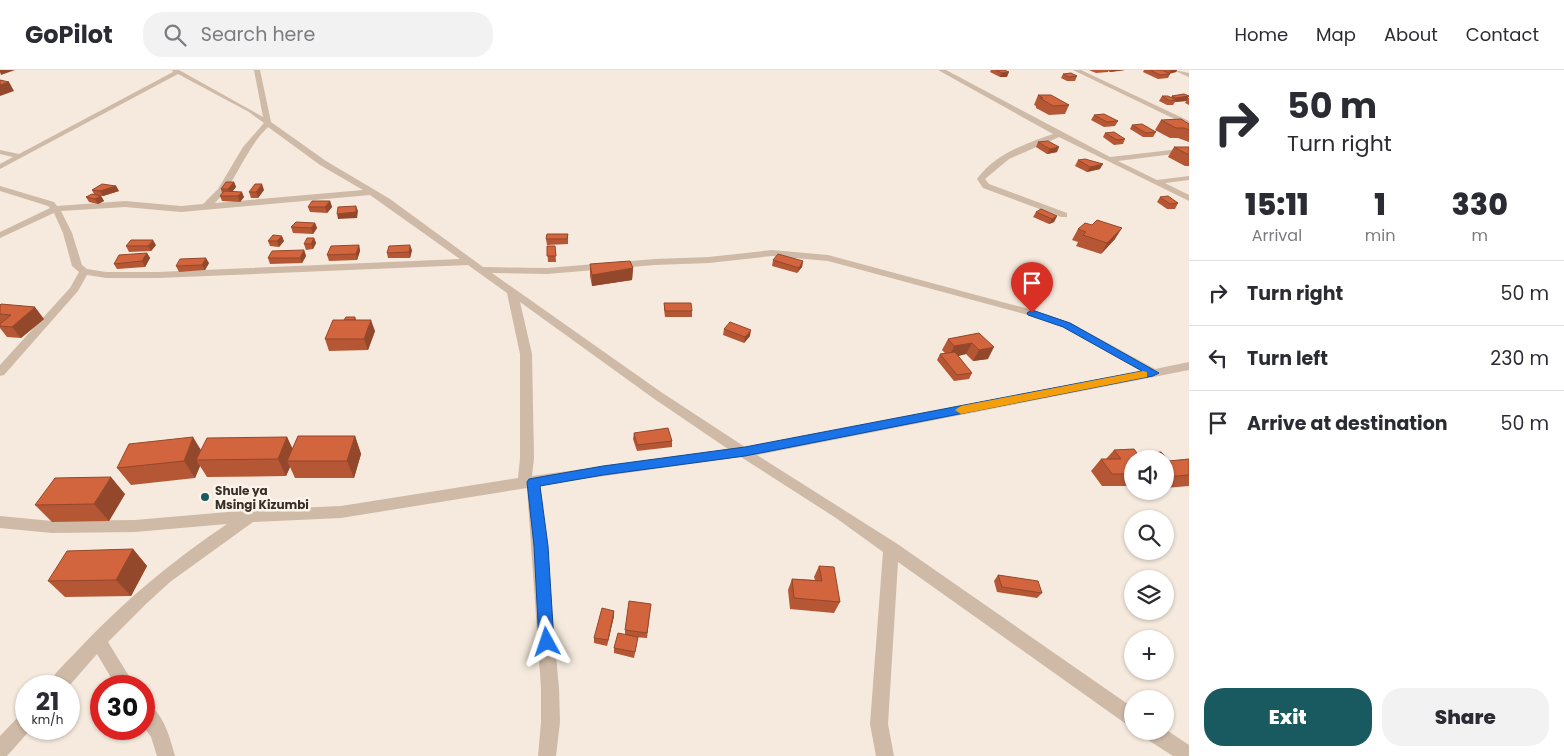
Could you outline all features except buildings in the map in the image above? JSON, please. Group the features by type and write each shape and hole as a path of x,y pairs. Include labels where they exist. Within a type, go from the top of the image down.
{"street":[{"path":"257,70 268,123"},
{"path":"940,70 1060,134 1189,198"},
{"path":"1076,70 1189,124"},
{"path":"1177,70 1189,75"},
{"path":"0,167 176,71 251,111 323,163 372,192 712,433 745,452 891,548 1124,712"},
{"path":"205,207 215,199 226,185 240,157 260,130 268,123"},
{"path":"1060,134 1024,147 986,172 980,179 986,186 1064,216"},
{"path":"1112,160 1189,150"},
{"path":"0,152 19,156"},
{"path":"1157,182 1189,178"},
{"path":"0,188 51,204 56,209 73,247 77,266 84,271 106,275 180,275 469,262"},
{"path":"0,235 56,209 125,204 162,208 205,207 372,192"},
{"path":"481,270 547,271 655,262 709,260 772,253 828,258 1032,313 1058,322 1115,350 1153,373"},
{"path":"0,372 74,289 84,271"},
{"path":"512,292 526,354 528,483 541,546 550,679 551,718 547,756"},
{"path":"0,522 52,527 135,526 251,516 341,512 603,470 745,452 1189,366"},
{"path":"67,675 98,641 152,588 202,549 251,516"},
{"path":"885,756 879,715 891,548"},
{"path":"98,641 119,675"},
{"path":"155,727 159,733 166,756"},
{"path":"0,750 15,733"},
{"path":"1165,740 1189,756"}],"slow traffic":[{"path":"961,410 1143,375"}],"place":[{"name":"Shule ya Msingi Kizumbi","path":"205,497"}],"route":[{"path":"547,642 541,546 533,482 603,470 745,452 1153,373 1129,357 1067,325 1032,313"}]}
